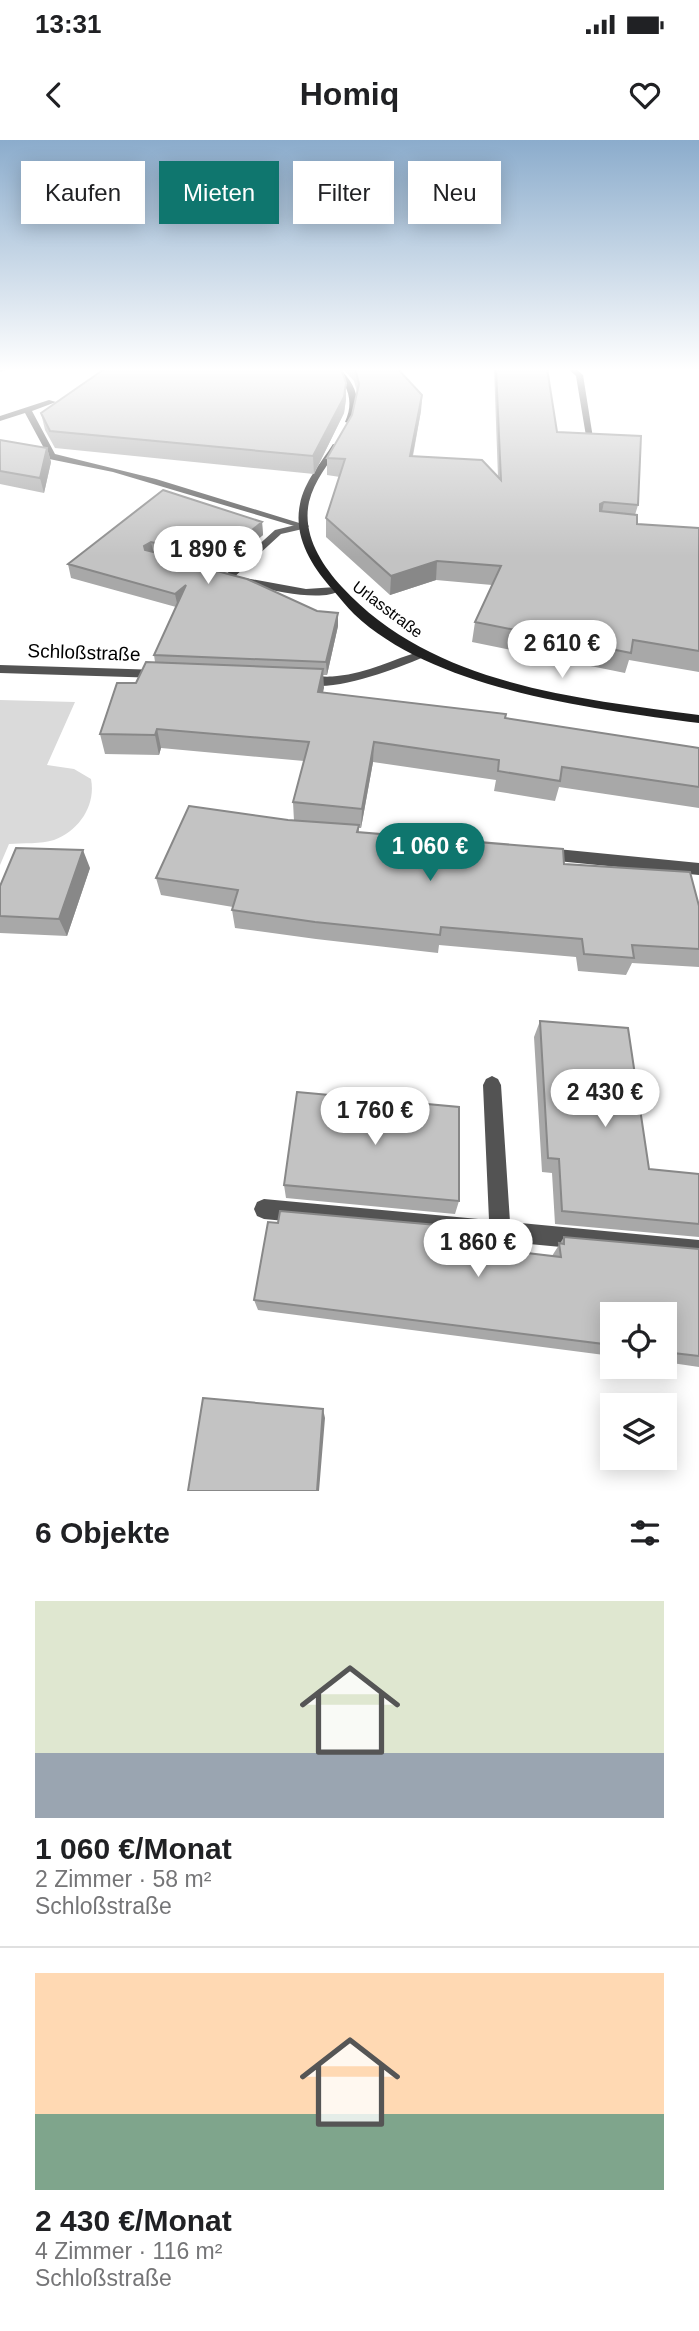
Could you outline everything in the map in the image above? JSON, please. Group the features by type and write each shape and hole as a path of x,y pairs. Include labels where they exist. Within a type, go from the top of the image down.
{"street":[{"path":"39,431 51,454"},
{"name":"Urlasstraße","path":"344,431 305,501 304,526 312,556 335,590 373,622 422,654"},
{"path":"589,431 590,436"},
{"path":"0,447 51,454 134,475 304,526"},
{"path":"227,578 278,532 304,526"},
{"name":"Urlasstraße","path":"215,575 306,592 335,590"},
{"path":"289,680 329,682 378,674 422,654 464,674 509,688 699,719"},
{"name":"Schloßstraße","path":"0,668 169,674"},
{"path":"535,853 699,869"},
{"path":"492,1085 500,1229"},
{"path":"264,1209 500,1229 699,1250"}],"shaded area":[{"path":"0,700 75,702 47,765 74,769 91,779 92,789 84,816 71,830 54,840 9,844 0,865"}],"building":[{"path":"50,431 326,431 313,456"},
{"path":"343,431 415,431 410,456 482,460 501,480 499,431 641,436 638,505 604,502 600,504 600,511 637,515 637,524 699,528 699,651 633,640 631,653 475,622 501,566 437,561 391,576 326,518 345,459 327,458"},
{"path":"0,440 47,448 40,478 0,471"},
{"path":"163,490 262,522 218,558 151,542 144,546 145,550 209,566 206,568 247,579 317,611 338,613 326,662 154,655 186,585 175,594 68,564"},
{"path":"146,662 323,669 318,692 506,714 505,718 699,748 699,787 562,767 560,781 498,771 499,760 374,742 362,809 293,802 309,742 157,729 155,735 100,734 117,683 136,683"},
{"path":"189,806 288,820 359,825 357,832 563,849 564,864 690,872 699,906 699,949 632,945 634,958 584,954 582,939 441,927 440,935 232,910 238,890 156,878"},
{"path":"16,848 83,850 59,919 0,916 0,886"},
{"path":"540,1021 628,1028 649,1169 699,1174 699,1224 562,1211 559,1159 548,1158"},
{"path":"297,1092 459,1107 459,1201 284,1185"},
{"path":"280,1211 459,1227 458,1245 561,1257 559,1243 564,1244 564,1237 699,1249 699,1356 677,1353 677,1302 600,1302 600,1343 254,1300 268,1222 278,1223"},
{"path":"203,1398 323,1409 317,1491 188,1491"}]}
